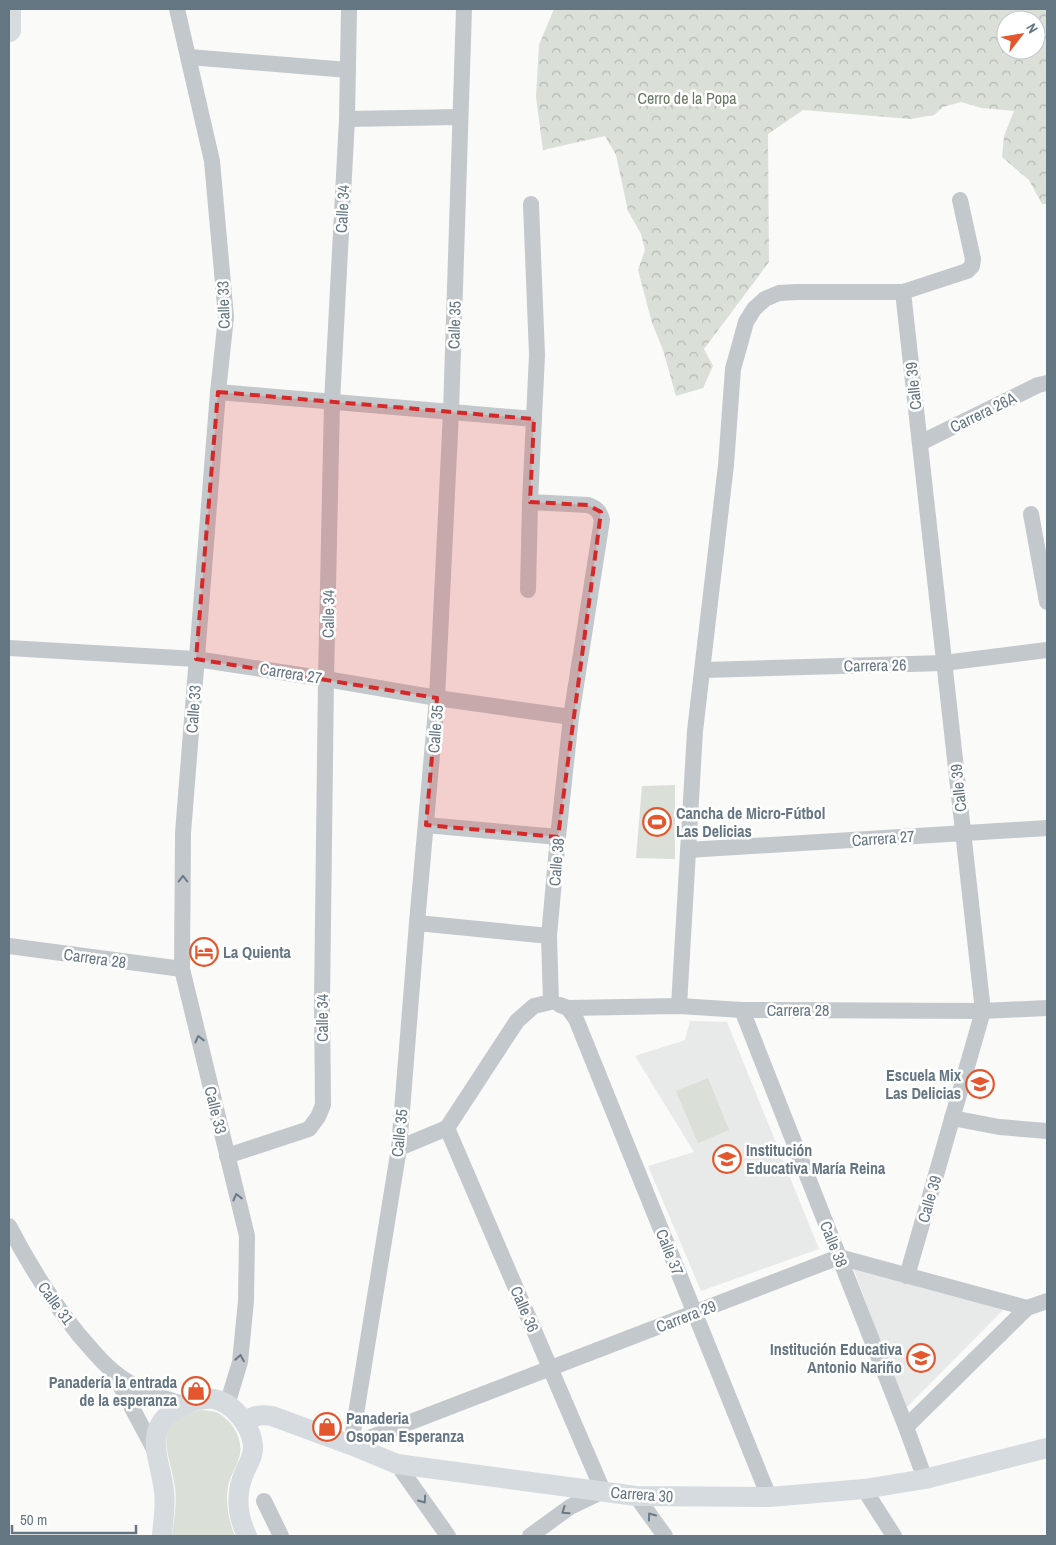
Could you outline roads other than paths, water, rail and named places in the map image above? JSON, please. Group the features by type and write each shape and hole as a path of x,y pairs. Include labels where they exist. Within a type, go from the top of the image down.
{"highway":[{"path":"9,9 9,30"}],"main road":[{"path":"162,1536 164,1490 155,1451 155,1434 164,1419 172,1412 185,1405 212,1399 227,1404 244,1422 250,1434 253,1446 252,1458 240,1486 238,1506 240,1517 248,1536"},
{"name":"Carrera 30","path":"244,1422 255,1415 263,1414 351,1445 397,1464 636,1496 769,1497 864,1488 925,1479 1047,1448"}],"street":[{"name":"Calle 33","path":"177,9 212,160 226,318 218,392 183,833 182,969 247,1236 246,1301 240,1362 227,1404"},
{"name":"Calle 34","path":"227,1156 308,1129 318,1117 323,1105 322,1003 326,679 332,402 347,119 349,9"},
{"name":"Calle 35","path":"351,1445 399,1148 437,698 451,412 464,9"},
{"path":"189,57 348,70"},
{"path":"347,119 460,117"},
{"path":"679,1006 695,731 734,369 746,322 754,309 765,299 779,293 903,292 967,271 972,266 972,259 960,200"},
{"path":"528,590 530,502 538,355 531,204"},
{"name":"Calle 39","path":"903,292 983,1011 907,1276"},
{"name":"Carrera 26A","path":"920,443 1038,385 1047,383"},
{"path":"218,392 534,419"},
{"name":"Calle 38","path":"530,502 588,505 600,512 602,520 571,717 558,837 549,936 551,1002"},
{"path":"1030,514 1047,602"},
{"name":"Carrera 27","path":"9,648 196,659 437,698 571,717"},
{"name":"Carrera 26","path":"703,670 944,663 1047,650"},
{"path":"426,825 558,837"},
{"name":"Carrera 27","path":"688,850 1047,828"},
{"path":"417,923 549,936"},
{"name":"Carrera 28","path":"9,946 182,969"},
{"path":"399,1148 447,1128 517,1021 534,1006 551,1002"},
{"name":"Carrera 28","path":"551,1002 568,1008 679,1006 742,1010 983,1011 1047,1008"},
{"name":"Calle 37","path":"568,1008 576,1019 769,1497"},
{"name":"Calle 38","path":"742,1010 925,1479"},
{"path":"952,1118 999,1127 1047,1131"},
{"name":"Calle 36","path":"447,1128 603,1491"},
{"name":"Calle 31","path":"9,1226 45,1289 83,1339 113,1372 155,1451"},
{"path":"839,1257 1027,1308"},
{"name":"Carrera 29","path":"351,1445 839,1257"},
{"path":"906,1427 1027,1308 1047,1301"},
{"name":"Calle 31","path":"113,1372 147,1392 185,1405"},
{"path":"397,1464 448,1536"},
{"path":"864,1488 894,1536"},
{"path":"530,1536 570,1508 603,1491"},
{"path":"636,1496 665,1536"},
{"path":"264,1501 281,1536"}],"place":[{"name":"Cancha de Micro-Fútbol Las Delicias","path":"657,822"},
{"name":"La Quienta","path":"204,952"},
{"name":"Escuela Mix Las Delicias","path":"980,1084"},
{"name":"Institución Educativa María Reina","path":"727,1159"},
{"name":"Institución Educativa Antonio Nariño","path":"921,1358"},
{"name":"Panadería la entrada de la esperanza","path":"196,1391"},
{"name":"Panaderia Osopan Esperanza","path":"327,1427"}],"park label":[{"name":"Cerro de la Popa","path":"687,98"}]}
